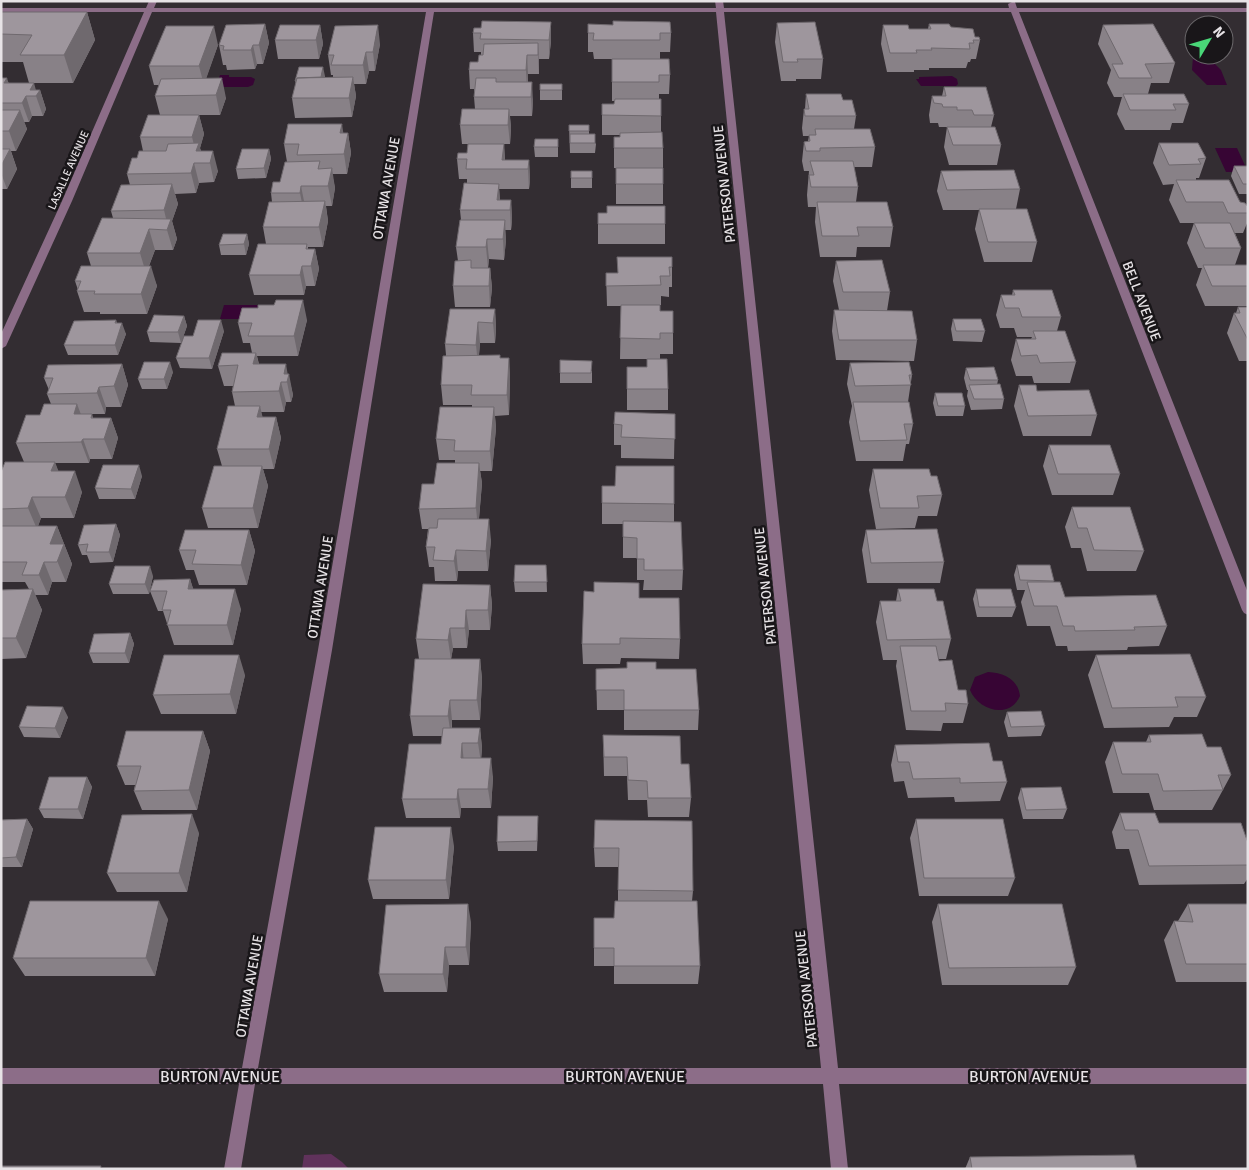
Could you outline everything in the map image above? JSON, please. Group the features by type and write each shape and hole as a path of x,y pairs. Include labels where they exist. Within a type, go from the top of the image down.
{"street":[{"path":"1,10 151,6 430,10 720,5 1013,5 1248,10"},
{"name":"PATERSON AVENUE","path":"720,5 840,1169"},
{"name":"BELL AVENUE","path":"1013,5 1248,610"},
{"name":"LASALLE AVENUE","path":"1,346 71,192 151,6"},
{"name":"OTTAWA AVENUE","path":"232,1169 325,650 430,10"},
{"name":"BURTON AVENUE","path":"1,1076 1248,1076"}],"shaded area":[{"path":"1192,65 1216,65 1221,70 1227,85 1207,85 1192,70"},
{"path":"220,75 251,77 255,79 253,85 248,87 216,87"},
{"path":"952,76 957,79 958,84 956,86 921,86 916,79 919,79 919,77"},
{"path":"1215,148 1237,148 1248,172 1226,172"},
{"path":"224,305 275,305 272,319 220,319"},
{"path":"988,672 1009,678 1019,690 1020,696 1009,708 994,710 986,707 974,697 970,690 975,677"},
{"path":"331,1154 349,1169 302,1169 304,1155"}],"building":[{"path":"1,12 87,12 64,55 20,55 32,35 1,34"},
{"path":"482,21 551,22 549,40 480,39 481,33 473,33 474,28 481,28"},
{"path":"613,21 670,22 671,33 660,33 660,40 593,40 594,33 588,33 588,24 613,25"},
{"path":"815,22 823,59 797,59 798,62 783,62 777,23"},
{"path":"265,24 259,45 253,45 251,50 223,50 224,46 219,45 226,25"},
{"path":"929,24 949,24 951,27 973,29 975,37 979,37 980,40 973,40 974,43 969,43 970,49 931,48 932,50 916,50 917,53 890,53 883,25 908,25 909,29 931,29"},
{"path":"1153,24 1175,63 1145,64 1152,78 1119,78 1112,64 1123,64 1103,25"},
{"path":"280,25 320,25 316,40 275,40"},
{"path":"378,25 373,52 366,52 363,65 331,65 334,55 328,55 335,26"},
{"path":"166,26 214,26 199,66 149,66"},
{"path":"538,43 538,55 527,55 526,70 469,70 470,62 478,62 479,55 483,55 484,44"},
{"path":"612,59 669,59 670,75 659,75 659,82 612,82"},
{"path":"299,67 323,67 321,77 297,78 295,81"},
{"path":"353,77 349,98 292,98 297,78"},
{"path":"1,78 7,78 4,83 34,83 30,90 40,90 36,96 26,96 22,103 1,103"},
{"path":"222,78 216,95 155,96 161,79"},
{"path":"476,78 496,78 496,82 532,82 531,97 474,97"},
{"path":"540,84 562,84 562,90 540,90"},
{"path":"944,87 986,87 994,115 974,115 972,110 957,110 957,107 943,107 942,104 934,103 932,96 946,96"},
{"path":"806,94 841,94 843,100 852,100 856,116 805,116 804,109 809,109"},
{"path":"1123,94 1184,94 1189,104 1173,104 1176,110 1130,110"},
{"path":"615,99 661,99 661,116 602,115 602,104 614,104"},
{"path":"462,109 509,109 508,125 460,125"},
{"path":"1,110 20,110 9,131 1,131"},
{"path":"148,115 199,115 192,137 140,137"},
{"path":"288,124 342,124 340,133 348,133 344,154 297,155 299,144 284,144"},
{"path":"569,125 589,125 589,131 569,131"},
{"path":"947,127 995,127 1001,145 953,145"},
{"path":"815,129 870,129 875,147 820,148 820,151 806,151 804,142 810,141 809,135 816,135"},
{"path":"662,132 663,148 614,148 614,137 620,137 620,133"},
{"path":"570,134 595,134 595,143 570,143"},
{"path":"535,139 558,139 558,147 534,147"},
{"path":"199,143 196,151 213,151 210,163 194,163 191,173 127,174 132,158 137,158 139,151 166,151 168,144"},
{"path":"1159,143 1198,143 1206,158 1198,159 1201,164 1169,165"},
{"path":"468,144 504,144 502,160 529,160 528,169 466,169 467,159 457,159 458,153 467,153"},
{"path":"1,149 10,149 1,166"},
{"path":"242,149 269,149 264,168 236,169"},
{"path":"320,161 318,169 332,168 328,186 301,186 300,193 271,193 273,182 280,182 285,162"},
{"path":"810,161 853,161 858,187 811,187 809,175 814,175"},
{"path":"1234,166 1248,166 1248,184 1243,184"},
{"path":"616,168 663,168 663,184 616,184"},
{"path":"1014,170 1020,189 947,190 941,171"},
{"path":"571,171 592,171 592,178 571,178"},
{"path":"1176,180 1229,180 1240,202 1245,203 1248,207 1248,213 1228,213 1223,202 1186,202"},
{"path":"464,183 499,184 497,200 511,200 510,210 460,210"},
{"path":"172,184 164,210 111,211 121,185"},
{"path":"325,201 319,227 263,227 269,202"},
{"path":"817,202 887,202 893,227 857,227 859,236 822,236"},
{"path":"607,206 665,206 665,224 598,224 598,213 607,213"},
{"path":"979,209 1027,209 1037,242 988,242"},
{"path":"102,218 171,219 167,230 149,229 140,253 87,253"},
{"path":"460,220 505,220 503,239 487,239 486,247 456,247"},
{"path":"1194,223 1230,223 1241,248 1205,248"},
{"path":"223,234 247,234 244,244 219,245"},
{"path":"258,244 307,244 306,249 315,249 311,266 302,266 300,275 249,275"},
{"path":"617,257 672,257 672,267 669,267 670,276 660,276 661,285 606,286 606,273 618,273"},
{"path":"471,260 471,268 490,268 489,286 453,286 455,261"},
{"path":"882,260 890,292 843,292 836,261"},
{"path":"1203,265 1248,265 1248,286 1212,286"},
{"path":"81,266 151,266 141,294 94,294 95,291 77,291 81,281 75,281"},
{"path":"1013,290 1052,290 1061,317 1022,317 1019,308 1005,308 1001,295 1015,295"},
{"path":"276,300 303,300 294,336 248,336 252,323 238,323 242,308 274,305"},
{"path":"621,305 660,305 660,311 673,311 673,333 660,333 660,339 620,338"},
{"path":"1238,307 1248,307 1248,340 1234,313 1240,313"},
{"path":"450,309 495,309 493,323 478,322 476,345 445,344"},
{"path":"834,310 912,311 917,340 839,340"},
{"path":"154,315 184,316 178,332 147,332"},
{"path":"953,319 981,319 985,331 956,331"},
{"path":"116,320 115,323 122,323 115,345 64,345 74,321"},
{"path":"198,320 221,320 209,358 176,358 184,336 193,336"},
{"path":"1033,331 1065,331 1076,362 1040,363 1037,355 1021,356 1016,339 1036,339"},
{"path":"222,353 256,353 253,364 286,364 284,374 289,374 287,382 281,382 279,391 232,392 238,365 218,366"},
{"path":"500,355 500,358 509,358 507,395 471,395 472,385 441,385 443,356"},
{"path":"647,359 667,359 668,389 627,389 627,367 647,367"},
{"path":"560,360 592,361 591,373 560,373"},
{"path":"144,362 170,362 164,379 138,379"},
{"path":"909,362 912,375 909,375 911,385 855,386 850,363"},
{"path":"122,364 114,386 99,387 97,393 47,394 53,378 44,378 48,365"},
{"path":"994,367 998,380 970,380 966,368"},
{"path":"1000,384 1004,399 974,399 969,385"},
{"path":"1019,385 1036,385 1037,391 1089,390 1097,415 1028,416"},
{"path":"935,393 962,393 965,406 938,406"},
{"path":"853,402 909,402 913,424 904,424 907,440 860,441"},
{"path":"44,404 77,404 74,414 92,414 91,418 111,418 104,439 83,439 81,442 16,443 26,415 40,415"},
{"path":"228,406 260,406 257,417 276,417 269,449 217,449"},
{"path":"440,407 494,407 490,451 454,451 455,440 436,439"},
{"path":"615,412 675,414 675,439 621,437 622,425 614,424"},
{"path":"1049,445 1110,445 1120,474 1058,474"},
{"path":"5,462 55,462 51,471 75,471 65,497 32,497 28,508 1,509 1,472"},
{"path":"437,463 479,463 476,508 419,509 422,484 434,484"},
{"path":"103,465 139,465 131,489 95,488"},
{"path":"214,466 262,466 253,508 202,508"},
{"path":"616,466 674,466 674,504 602,503 602,486 615,486"},
{"path":"873,469 929,469 931,476 937,476 942,495 917,496 919,508 880,508"},
{"path":"1072,507 1130,507 1144,551 1094,550 1087,528 1078,528"},
{"path":"438,519 489,519 486,551 456,550 454,561 433,560 435,547 426,547 429,528 437,528"},
{"path":"623,521 681,522 683,570 644,570 644,559 637,559 637,538 623,537"},
{"path":"116,524 109,552 86,552 88,544 78,545 84,525"},
{"path":"1,526 57,526 50,544 64,544 57,562 44,562 39,575 22,575 27,562 1,562"},
{"path":"937,529 944,562 871,563 866,530"},
{"path":"185,530 249,530 241,565 192,564 196,550 179,550"},
{"path":"515,565 546,565 547,582 514,582"},
{"path":"1017,565 1050,565 1054,581 1020,580"},
{"path":"115,566 150,566 145,584 109,584"},
{"path":"190,579 188,589 235,589 227,625 167,625 171,610 162,610 167,591 150,591 154,580"},
{"path":"594,582 639,583 639,598 679,598 680,639 620,638 620,644 582,644 584,591 594,592"},
{"path":"1027,582 1060,582 1065,597 1156,595 1167,626 1134,627 1135,630 1075,631 1074,626 1063,626 1057,606 1034,606"},
{"path":"423,584 490,585 488,610 466,610 465,628 450,628 448,640 416,639"},
{"path":"33,589 16,638 1,638 1,590"},
{"path":"898,589 934,589 937,601 943,601 951,639 887,640 880,601 901,601"},
{"path":"976,589 1011,589 1016,607 979,607"},
{"path":"130,633 125,653 89,653 94,634"},
{"path":"900,646 936,646 939,661 952,660 958,690 966,690 968,704 945,703 946,711 911,711"},
{"path":"1190,654 1206,697 1175,697 1178,707 1112,708 1096,655"},
{"path":"164,655 239,655 230,694 153,695"},
{"path":"415,659 480,659 477,700 450,700 448,716 410,716"},
{"path":"627,662 656,662 656,669 696,669 699,710 624,710 624,690 596,690 596,669 627,668"},
{"path":"27,706 63,707 55,728 19,727"},
{"path":"1041,711 1045,726 1011,727 1007,712"},
{"path":"443,728 480,728 478,743 462,743 461,758 491,758 488,789 458,789 457,799 402,799 409,744 441,744"},
{"path":"126,731 203,731 189,790 134,791 141,766 117,766"},
{"path":"1202,734 1207,747 1221,747 1231,775 1218,775 1223,790 1163,791 1158,774 1122,774 1113,742 1151,742 1149,735"},
{"path":"603,735 680,736 681,764 689,764 691,798 648,798 647,781 628,780 627,757 604,757"},
{"path":"989,743 993,761 1002,761 1007,782 960,783 960,778 913,779 909,762 898,762 895,745"},
{"path":"49,777 87,777 78,809 39,809"},
{"path":"1061,787 1067,809 1026,810 1021,788"},
{"path":"1120,813 1155,813 1159,823 1241,823 1248,843 1248,865 1149,866 1138,830 1125,830"},
{"path":"192,814 179,873 107,873 122,815"},
{"path":"498,816 538,816 537,841 497,842"},
{"path":"27,819 16,857 1,858 1,820"},
{"path":"916,819 1003,819 1015,878 924,878"},
{"path":"595,820 692,821 693,891 618,890 619,848 594,848"},
{"path":"375,827 451,827 446,880 368,880"},
{"path":"30,901 159,901 146,958 13,958"},
{"path":"615,901 697,901 700,966 614,966 614,948 594,948 594,918 614,918"},
{"path":"468,904 466,947 445,947 443,974 379,974 386,905"},
{"path":"938,904 1062,904 1076,967 949,968"},
{"path":"1188,904 1248,904 1248,964 1186,964 1174,921 1193,922"},
{"path":"1134,1155 1137,1169 972,1169 970,1157"},
{"path":"1,1166 101,1166 100,1169 1,1169"}]}
